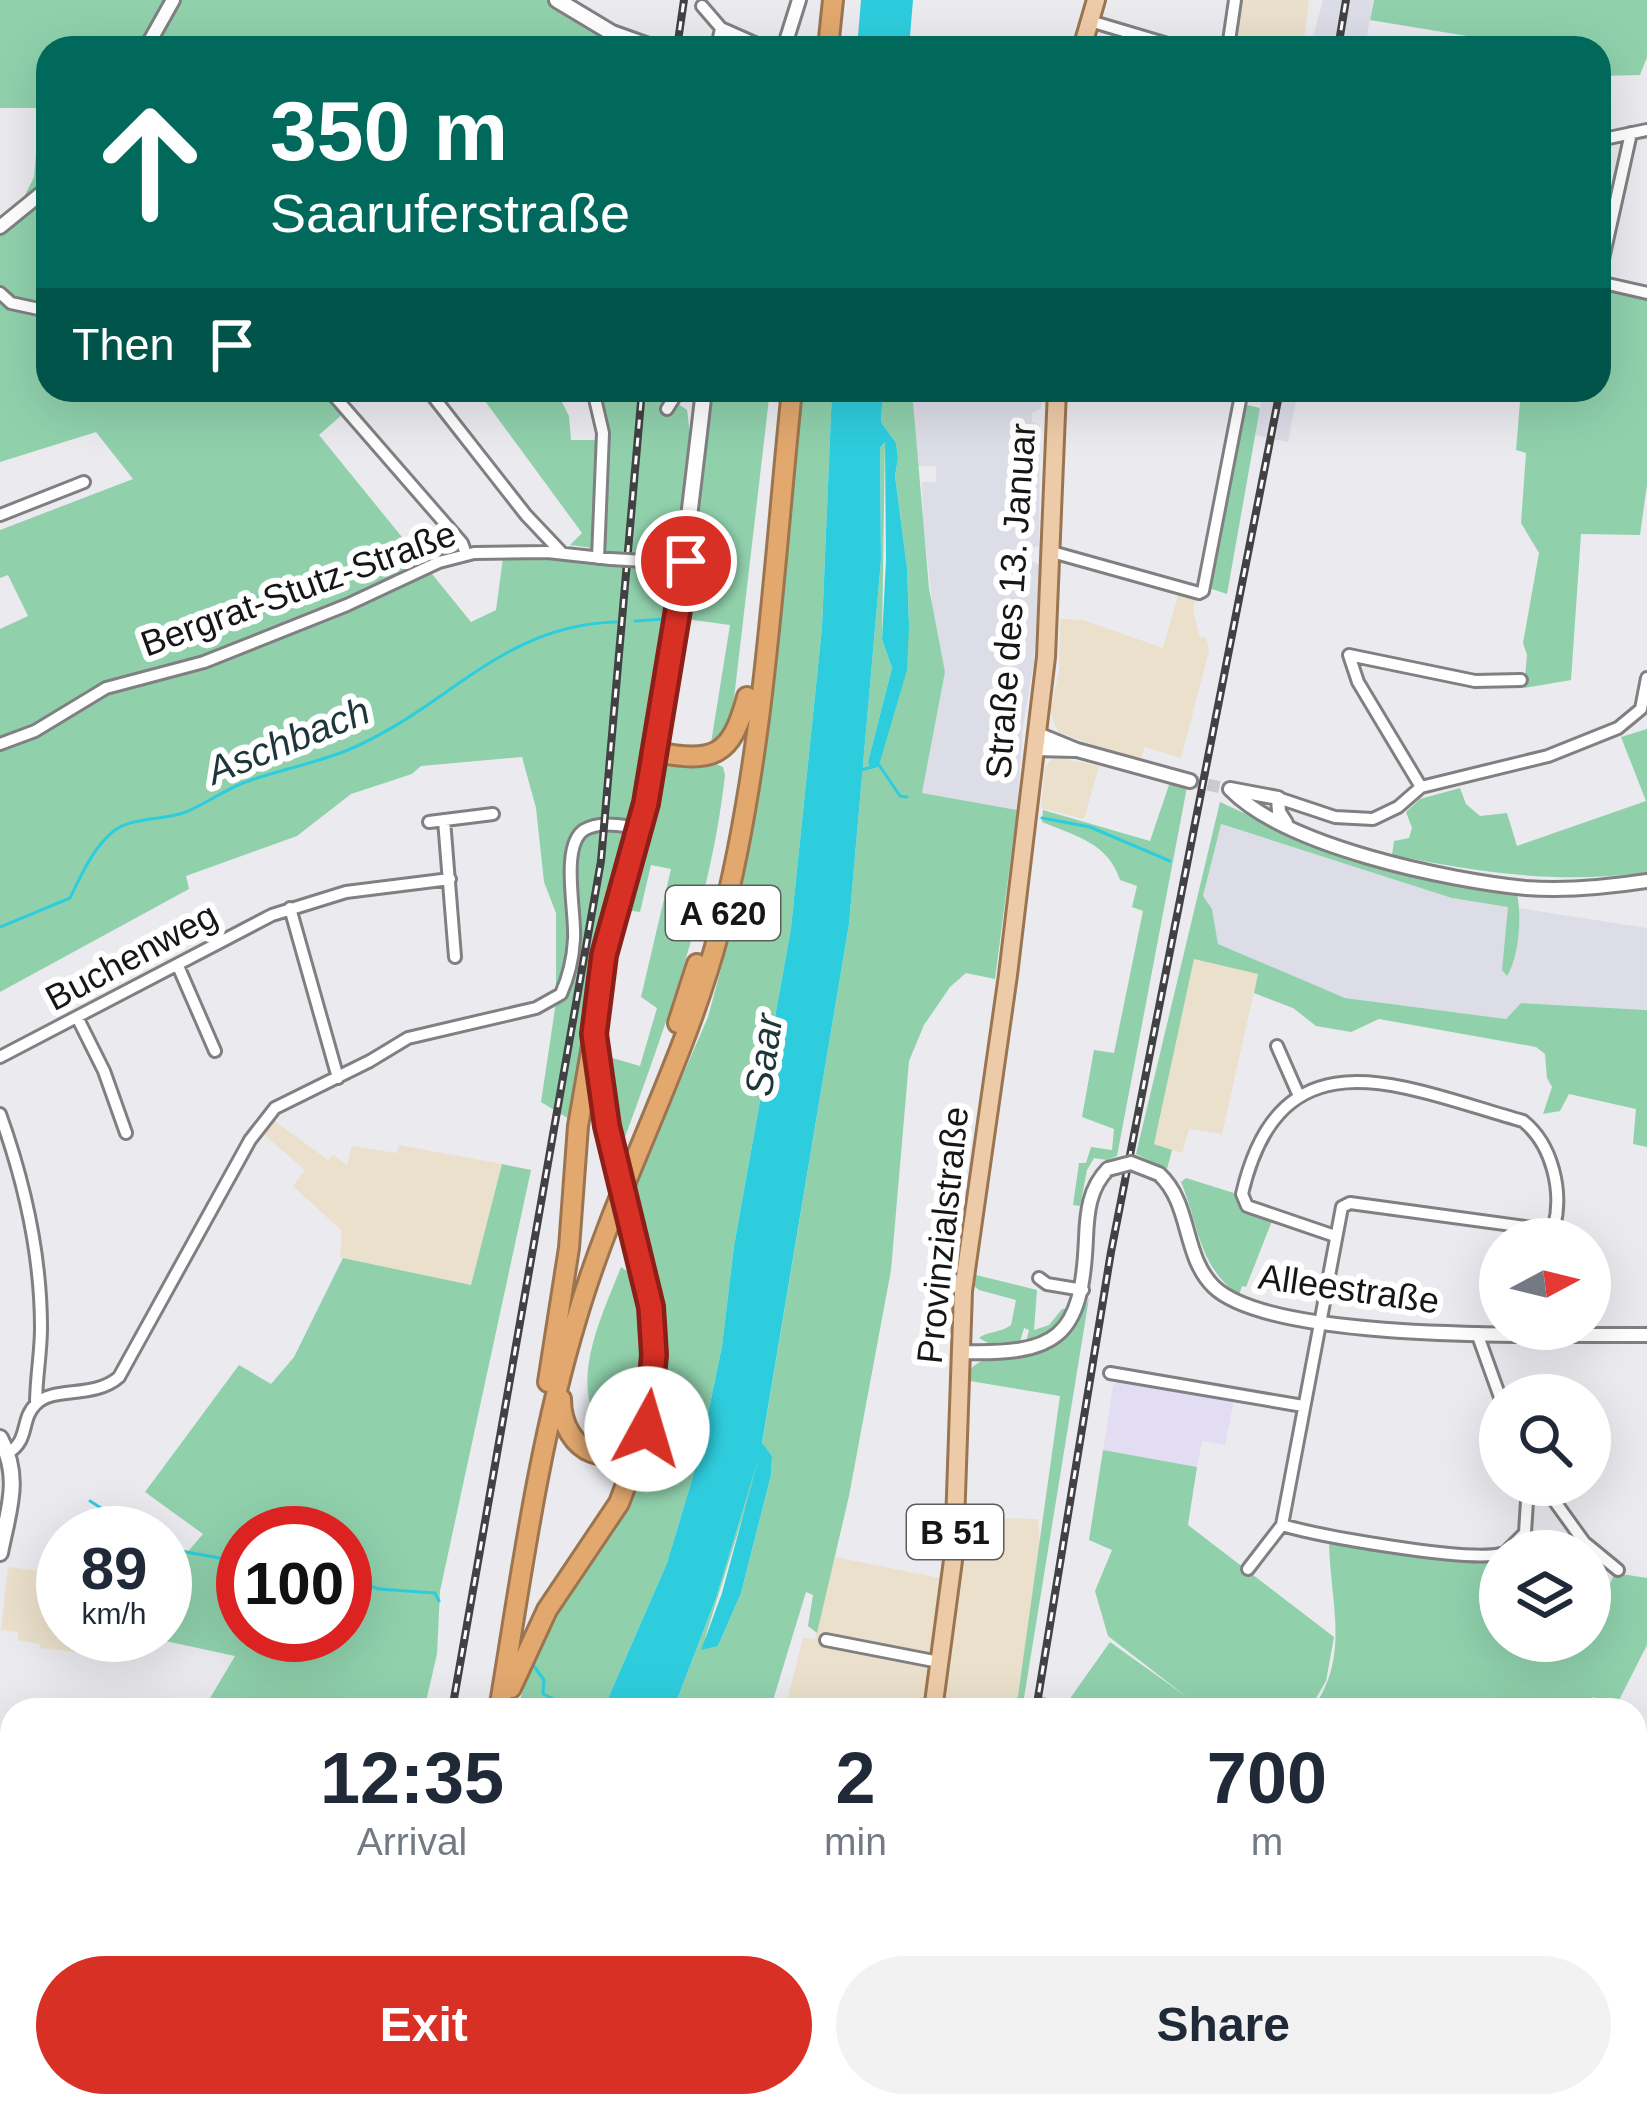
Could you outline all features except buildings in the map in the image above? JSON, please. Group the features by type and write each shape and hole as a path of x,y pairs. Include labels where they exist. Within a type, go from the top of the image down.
{"highway":[{"path":"830,36 832,0"},
{"path":"841,36 844,0"},
{"name":"A 620","path":"764,598 780,402"},
{"name":"A 620","path":"504,1698 555,1377 707,974 742,818 757,656 790,402"},
{"name":"A 620","path":"490,1698 518,1525 577,1280 669,1050 708,928 757,656"},
{"path":"655,752 694,759 713,755 735,735 747,698"},
{"path":"597,993 580,1104 555,1377 563,1422 570,1437 585,1450 607,1453 627,1446 638,1436 649,1412"},
{"path":"507,1698 547,1610 619,1503 640,1451 649,1412 654,1339 639,1252 607,1126 594,1034"}],"main road":[{"path":"557,0 620,36"},
{"path":"1086,36 1096,0"},
{"path":"597,993 655,752 686,561 703,402"},
{"name":"Straße des 13. Januar","path":"1028,817 1052,552 1057,402"},
{"name":"Provinzialstraße","path":"935,1698 954,1552 966,1262 1028,817"},
{"path":"0,1438 14,1485 0,1553"}],"street":[{"path":"153,36 173,0"},
{"path":"788,36 799,0"},
{"path":"1230,36 1235,0"},
{"path":"702,6 722,28 740,36"},
{"path":"1090,21 1141,36"},
{"path":"720,36 722,28"},
{"path":"1611,137 1647,130"},
{"path":"1611,225 1631,133"},
{"path":"0,227 36,198"},
{"path":"1611,283 1647,292"},
{"path":"0,293 11,303 36,308"},
{"path":"340,402 463,543 466,554"},
{"path":"437,402 561,552"},
{"path":"596,402 603,434 604,559"},
{"path":"667,409 672,402"},
{"path":"1052,552 1203,591 1240,402"},
{"path":"0,515 84,482"},
{"name":"Bergrat-Stutz-Straße","path":"0,744 35,731 106,688 204,662 466,554 561,552 644,561"},
{"path":"1421,787 1358,682 1349,656 1474,681 1521,680"},
{"path":"1358,682 1365,668 1381,662"},
{"path":"1647,677 1644,710 1601,737 1548,756 1421,787 1390,812 1363,821 1227,789 1254,812 1389,862 1513,886 1576,888 1647,881"},
{"path":"1037,741 1190,781"},
{"path":"1278,798 1287,826"},
{"path":"429,822 493,814"},
{"path":"444,820 455,957"},
{"path":"36,1404 49,1397 99,1390 119,1377 263,1120 275,1108 408,1038 536,1008 561,994 574,946 571,858 576,838 588,827 600,825 640,828"},
{"name":"Buchenweg","path":"0,1057 290,908 346,892 451,879"},
{"path":"290,908 338,1078"},
{"path":"178,966 214,1051"},
{"path":"78,1019 104,1071 126,1133"},
{"path":"1277,1046 1299,1096"},
{"path":"1334,1236 1247,1206 1241,1194 1251,1157 1272,1121 1299,1096 1348,1079 1366,1079 1523,1121 1539,1140 1559,1193 1555,1218"},
{"path":"0,1114 17,1161 41,1323 36,1404 24,1439 8,1453"},
{"path":"0,1166 17,1161"},
{"name":"Alleestraße","path":"959,1352 1022,1352 1063,1331 1076,1313 1083,1290 1091,1196 1108,1169 1131,1163 1159,1174 1174,1190 1198,1264 1215,1288 1244,1306 1385,1331 1477,1333"},
{"path":"1248,1569 1282,1525 1340,1213 1350,1203 1479,1225"},
{"path":"1039,1278 1047,1284 1083,1290"},
{"path":"1477,1333 1492,1374"},
{"name":"Alleestraße","path":"1611,1334 1647,1335"},
{"path":"1110,1373 1303,1406"},
{"path":"1558,1506 1584,1542 1618,1570"},
{"path":"1282,1525 1333,1537 1479,1553"},
{"path":"826,1640 940,1662"}],"shaded area":[{"path":"1229,0 1309,0 1304,36 1224,36"},
{"path":"1323,0 1373,0 1367,36 1313,36"},
{"path":"913,402 1042,402 1041,409 1032,413 1032,422 1040,425 1039,546 1027,550 1027,558 1039,565 1039,573 1017,810 922,793 945,672 923,519 922,482 936,482 936,466 917,466"},
{"path":"1261,402 1296,402 1288,442 1255,435"},
{"path":"1179,592 1196,597 1193,610 1200,638 1206,637 1209,651 1181,758 1145,747 1140,762 1058,732 1050,712 1059,672 1060,619 1083,620 1163,648"},
{"path":"1055,757 1099,766 1084,819 1041,808 1045,767"},
{"path":"1220,824 1352,866 1365,865 1453,898 1647,928 1647,1010 1521,1003 1506,1019 1345,998 1291,976 1218,944 1212,909 1203,897"},
{"path":"1194,959 1258,974 1222,1134 1189,1129 1182,1153 1154,1144"},
{"path":"272,1119 328,1160 333,1155 347,1165 352,1146 396,1153 399,1145 502,1164 471,1285 340,1257 342,1231 293,1186 305,1170 262,1133"},
{"path":"1118,1381 1234,1399 1225,1445 1202,1441 1197,1467 1103,1450 1113,1386"},
{"path":"967,1517 1038,1519 1040,1544 1018,1698 788,1698 803,1638 815,1639 835,1557 939,1578 946,1524"},
{"path":"8,1567 36,1570 36,1643 18,1640 18,1632 1,1630"}],"green space":[{"path":"0,0 548,0 614,36 36,36 36,108 0,108"},
{"path":"1374,0 1647,0 1647,57 1640,75 1611,76 1611,36 1467,36 1370,20"},
{"path":"36,154 36,402 334,402 344,413 319,435 471,622 496,610 503,558 604,563 608,436 604,402 676,402 687,410 690,461 680,548 574,1122 541,1102 556,1002 556,913 544,882 536,808 522,757 421,766 412,774 351,794 297,836 186,876 189,889 0,992 0,629 28,616 8,575 0,578 0,530 133,479 96,432 0,462 0,236 27,214 21,203 34,177"},
{"path":"1611,290 1647,298 1647,484 1640,535 1581,534 1571,680 1524,688 1527,655 1523,643 1539,553 1521,523 1526,453 1516,450 1520,402 1611,402"},
{"path":"486,402 562,402 571,440 596,440 592,548 570,545 582,533"},
{"path":"712,402 769,402 733,707 724,737 710,749 730,625 686,619"},
{"path":"801,402 831,402 822,628 791,928 700,1453 667,1563 608,1698 520,1698 540,1645 643,1470 661,1404 662,1342 636,1183 708,1017 742,891"},
{"path":"882,402 913,402 929,588 945,672 922,793 1017,810 995,979 966,973 950,987 924,1025 909,1061 891,1270 849,1496 817,1633 808,1626 813,1595 806,1592 774,1698 678,1698 716,1598 759,1456 705,1638 718,1646 741,1593 771,1475 772,1456 762,1444 849,924 881,560 880,448 885,442 882,639 892,668 868,762 872,768 909,625 896,443 881,422"},
{"path":"1247,405 1260,408 1227,594 1209,588"},
{"path":"1647,729 1647,872 1519,875 1392,855 1394,841 1409,838 1412,828 1406,812 1420,799 1460,788 1466,804 1480,816 1507,813 1517,846 1646,801 1621,737"},
{"path":"716,764 725,775 698,917 621,1148 603,1023 609,1057 640,1066 657,1008 641,997 671,869 651,865 640,912 627,910 651,833 662,772 668,766"},
{"path":"1170,782 1187,787 1117,1156 1094,1158 1080,1206 1073,1205 1079,1163 1086,1163 1091,1147 1112,1150 1114,1129 1082,1117 1094,1050 1114,1053 1143,911 1132,907 1137,886 1120,880 1108,857 1089,842 1042,822 1043,810 1150,841"},
{"path":"1220,802 1287,833 1517,894 1518,936 1507,976 1502,970 1508,907 1452,898 1221,824 1203,896 1212,909 1218,944 1345,998 1506,1019 1521,1003 1647,1010 1647,1147 1633,1144 1636,1109 1569,1094 1560,1111 1543,1114 1552,1087 1545,1054 1536,1047 1379,1019 1351,1032 1316,1026 1293,1008 1254,993 1258,974 1194,959 1154,1144 1172,1150 1167,1169 1136,1154"},
{"path":"502,1164 531,1170 440,1591 437,1654 427,1698 210,1698 231,1662 372,1662 372,1506 216,1506 216,1652 192,1647 192,1547 203,1534 192,1526 192,1506 164,1506 145,1492 239,1365 271,1384 294,1357 343,1258 471,1285"},
{"path":"1186,1178 1237,1194 1243,1211 1272,1221 1239,1295 1207,1258 1181,1182"},
{"path":"621,1267 635,1277 642,1365 632,1409 620,1424 603,1432 588,1393 588,1372 597,1328"},
{"path":"976,1275 1037,1290 1034,1330 1070,1308 1033,1340 1026,1342 1029,1330 1024,1328 1020,1342 990,1344 979,1338 1011,1325 1016,1300 979,1290 974,1286"},
{"path":"1089,1298 1024,1698 1018,1698 1060,1396 970,1381 970,1370 993,1358 1041,1351 1074,1325"},
{"path":"1103,1450 1197,1467 1188,1525 1334,1637 1326,1681 1316,1698 1070,1698 1110,1642 1187,1697 1108,1636 1095,1591 1112,1550 1089,1540"},
{"path":"1329,1542 1479,1558 1479,1662 1611,1662 1611,1581 1615,1573 1647,1578 1647,1645 1620,1698 1319,1698 1335,1649"}],"water":[{"path":"861,0 913,0 910,36 858,36"},
{"path":"831,402 882,402 881,422 896,443 898,458 895,476 907,568 907,670 879,765 871,769 868,762 892,668 882,639 885,442 880,448 881,560 849,924 762,1443 772,1456 771,1475 741,1593 718,1646 701,1650 722,1593 759,1457 716,1598 678,1698 608,1698 667,1563 700,1453 722,1346 734,1246 791,928 822,628"}],"waterway":[{"name":"Aschbach","path":"635,621 664,619"},
{"name":"Aschbach","path":"0,927 70,898 94,853 122,826 186,812 243,783 348,750 384,733 476,671 540,637 616,622"},
{"path":"861,770 879,765 900,796 907,797"},
{"path":"1042,818 1090,827 1170,861"},
{"path":"90,1501 98,1506"},
{"path":"192,1553 216,1557"},
{"path":"372,1587 435,1593 439,1601"},
{"path":"531,1662 544,1680 543,1694 552,1698"}],"tunnel":[{"path":"1190,781 1223,788"}],"railway":[{"path":"679,36 684,0"},
{"path":"1340,36 1346,0"},
{"path":"454,1698 601,861 641,402"},
{"path":"1038,1698 1111,1252 1278,402"}],"route":[{"path":"647,1429 654,1355 651,1307 607,1126 594,1034 604,955 646,803 686,561"}],"water label":[{"name":"Saar","path":"763,1055"}]}
